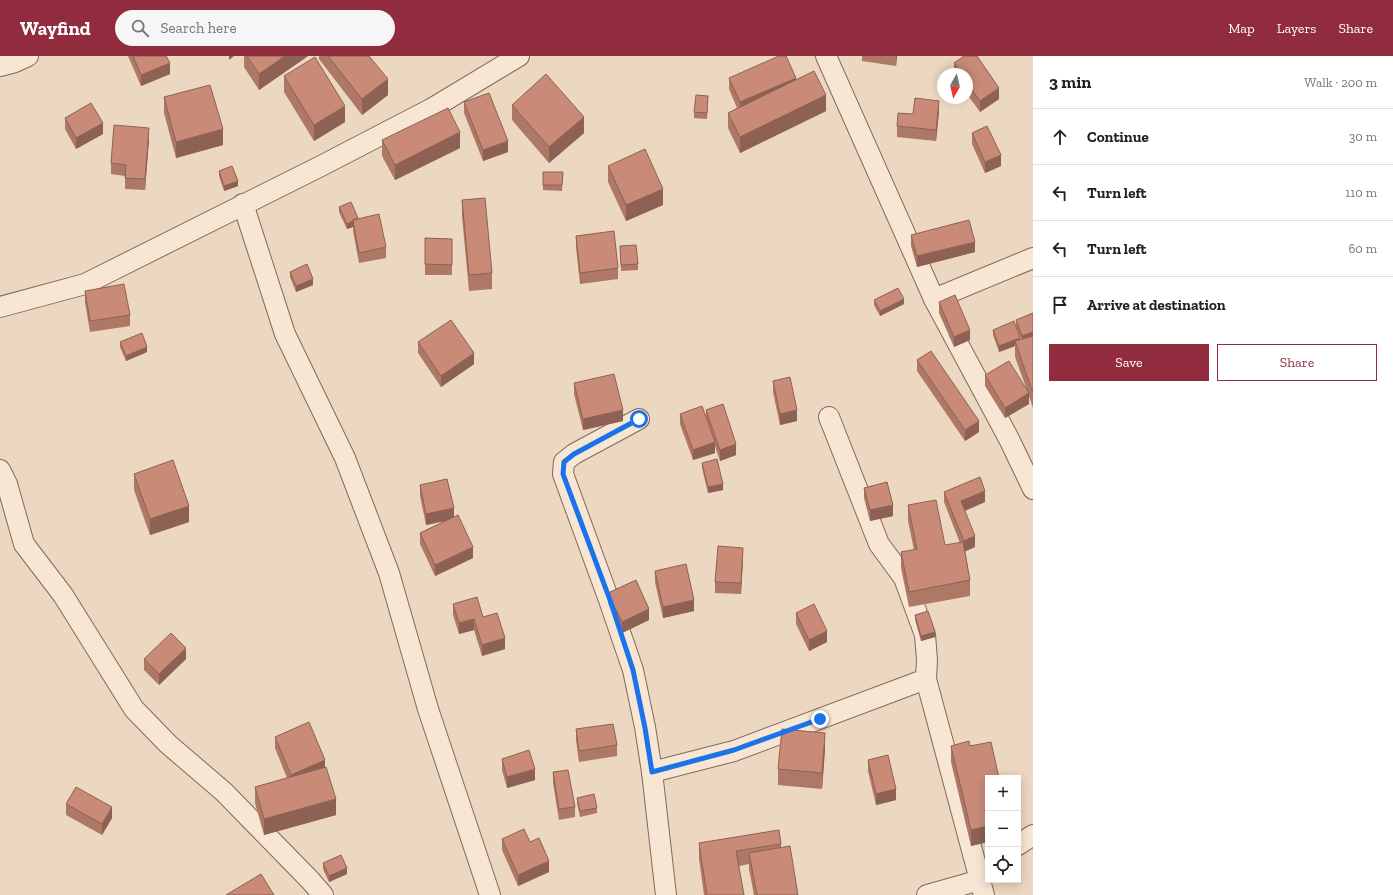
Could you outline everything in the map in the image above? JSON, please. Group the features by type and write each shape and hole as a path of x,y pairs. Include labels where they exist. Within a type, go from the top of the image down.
{"street":[{"path":"0,66 15,62 28,56"},
{"path":"0,307 85,284 319,167 431,108 519,56"},
{"path":"826,56 934,299 1009,439 1033,490"},
{"path":"243,204 285,334 345,458 389,573 428,709 490,895"},
{"path":"934,299 1033,258"},
{"path":"829,417 879,544 904,578 925,635 927,649 926,679 983,879 927,895"},
{"path":"639,419 574,454 564,462 563,474 610,600 633,670 652,772 666,895"},
{"path":"0,470 7,484 24,544 63,595 134,709 168,744 224,792 323,895"},
{"path":"652,772 734,750 926,679"},
{"path":"1021,843 1033,835"}],"building":[{"path":"133,56 166,56 170,63 141,75"},
{"path":"247,56 285,56 259,74"},
{"path":"328,56 369,56 388,79 362,99"},
{"path":"779,56 786,56 796,78 740,102 729,78"},
{"path":"964,56 977,56 999,88 980,101 973,91 973,68 957,68 954,63"},
{"path":"315,57 345,106 314,125 284,76"},
{"path":"814,71 826,95 740,137 728,113"},
{"path":"546,74 584,117 549,147 512,105"},
{"path":"210,85 223,129 176,142 164,97"},
{"path":"489,93 508,141 483,150 464,102"},
{"path":"696,95 708,96 707,113 694,112"},
{"path":"915,98 937,101 937,104 939,104 936,130 897,126 898,113 913,114"},
{"path":"91,103 103,123 76,138 65,118"},
{"path":"448,108 460,132 395,165 382,140"},
{"path":"114,125 149,128 145,179 125,178 126,165 111,163"},
{"path":"987,126 1001,155 985,162 972,133"},
{"path":"645,149 663,189 626,205 608,166"},
{"path":"232,166 238,181 224,186 219,171"},
{"path":"543,172 563,172 562,185 543,185"},
{"path":"485,198 492,273 469,275 462,200"},
{"path":"351,202 358,218 347,224 339,207"},
{"path":"379,214 386,247 359,253 353,220"},
{"path":"969,220 975,242 917,256 911,235"},
{"path":"614,231 618,268 580,273 576,236"},
{"path":"425,238 452,239 452,265 425,264"},
{"path":"636,245 638,264 621,265 620,246"},
{"path":"307,264 313,279 296,286 290,272"},
{"path":"124,284 130,315 90,321 85,291"},
{"path":"898,288 904,299 880,311 874,300"},
{"path":"955,295 970,330 954,337 939,302"},
{"path":"1033,313 1033,332 1022,336 1016,320"},
{"path":"451,320 474,353 441,376 418,342"},
{"path":"1014,321 1020,338 999,346 993,330"},
{"path":"142,333 147,347 126,356 120,342"},
{"path":"1033,336 1033,393 1015,341"},
{"path":"931,351 979,421 965,430 917,360"},
{"path":"1009,361 1029,393 1005,408 985,375"},
{"path":"614,374 623,410 583,419 574,383"},
{"path":"790,377 797,410 780,414 773,381"},
{"path":"723,404 736,444 720,450 706,410"},
{"path":"702,406 715,442 693,450 680,414"},
{"path":"717,459 723,484 708,487 702,463"},
{"path":"173,460 189,506 150,519 134,474"},
{"path":"980,477 985,491 961,501 975,536 964,541 944,492"},
{"path":"447,479 454,508 426,514 420,485"},
{"path":"887,482 893,505 870,510 864,488"},
{"path":"936,500 945,545 963,542 970,580 909,592 901,552 917,549 908,505"},
{"path":"458,515 473,547 435,565 420,533"},
{"path":"718,546 743,548 741,583 715,582"},
{"path":"686,564 694,600 663,607 655,571"},
{"path":"636,580 649,609 622,622 608,593"},
{"path":"477,597 483,617 497,613 505,638 482,645 474,619 459,623 453,604"},
{"path":"814,604 827,631 809,640 796,613"},
{"path":"928,611 935,632 921,636 915,615"},
{"path":"171,633 186,648 159,674 144,659"},
{"path":"309,722 325,760 291,775 275,737"},
{"path":"613,724 617,745 579,751 576,729"},
{"path":"782,729 825,733 822,773 778,769"},
{"path":"969,741 970,746 991,742 998,775 985,775 985,827 971,830 951,746"},
{"path":"529,750 535,769 507,777 502,759"},
{"path":"888,755 896,789 876,794 868,760"},
{"path":"326,767 336,799 264,819 255,787"},
{"path":"568,770 575,807 559,809 553,772"},
{"path":"76,787 112,807 102,824 66,804"},
{"path":"594,794 597,808 580,811 577,798"},
{"path":"524,829 530,842 539,838 549,861 518,875 502,839"},
{"path":"779,830 781,844 736,851 744,895 707,895 699,843"},
{"path":"790,846 798,895 757,895 749,853"},
{"path":"341,855 347,868 329,876 323,863"},
{"path":"261,874 274,895 226,895"}],"route":[{"path":"639,419 574,454 564,462 563,474 610,600 633,670 652,772 734,750 820,719"}]}
